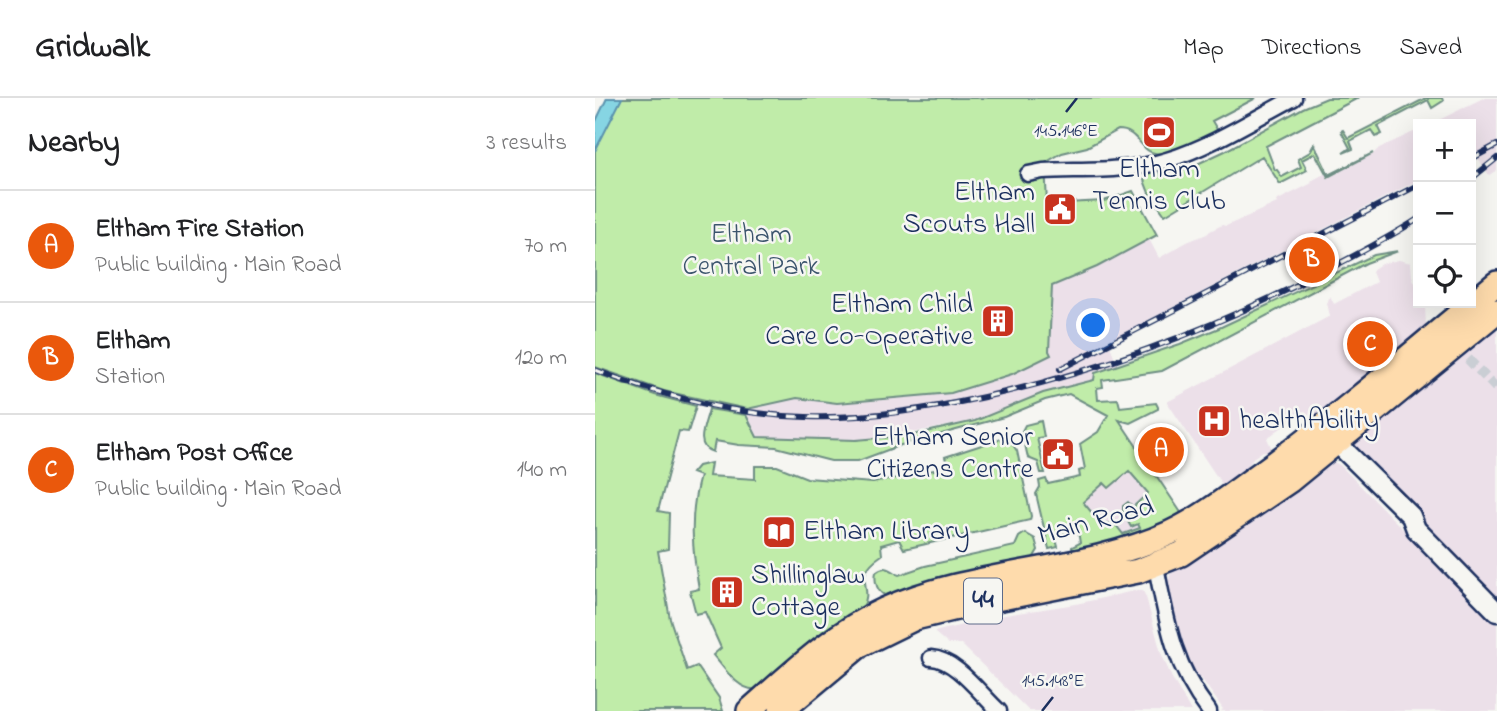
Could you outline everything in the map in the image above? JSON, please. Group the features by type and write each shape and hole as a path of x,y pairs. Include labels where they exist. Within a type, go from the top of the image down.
{"main road":[{"name":"Main Road","path":"752,710 829,645 884,610 927,594 1119,551 1173,531 1324,444 1444,326 1497,283"},
{"name":"Main Road","path":"781,711 824,673 873,638 915,618 1156,566 1207,538 1324,444 1492,316"},
{"path":"1444,326 1492,316"},
{"path":"1150,541 1156,566"},
{"path":"873,638 884,610"}],"street":[{"path":"1028,174 1166,161 1294,98"},
{"path":"1324,444 1411,516 1416,529 1497,612"},
{"path":"1156,566 1173,649 1189,681 1209,711"},
{"path":"932,658 953,666 999,711"}],"shaded area":[{"path":"1483,98 1497,98 1497,170 1489,175 1476,155 1476,119 1441,119"},
{"path":"1413,132 1413,183 1108,341 1118,366 1095,373 1094,380 1043,393 982,419 887,438 822,441 757,437 746,415 747,409 797,398 837,403 951,393 1012,374 1051,355 1051,286 1097,267 1149,239 1159,258 1222,225 1226,226 1277,203 1276,201 1326,173 1329,177 1373,154 1379,148"},
{"path":"1399,260 1411,263 1413,308 1425,308 1426,328 1392,361 1387,359 1313,419 1305,411 1267,438 1270,452 1263,451 1253,458 1246,469 1223,486 1167,402 1330,316 1327,303 1330,296 1334,304 1376,282 1372,272 1381,264"},
{"path":"1497,321 1497,598 1358,457 1354,446 1366,430 1369,432 1438,375 1436,372"},
{"path":"1118,418 1178,508 1122,534 1109,522 1050,532 1089,485 1080,444"},
{"path":"1331,461 1340,465 1497,625 1497,711 1221,711 1223,709 1201,678 1197,680 1185,653 1175,619 1167,585 1170,575 1178,565 1193,560 1280,501 1313,477 1312,472"},
{"path":"1143,591 1146,597 1161,653 1191,711 1029,711 961,644 948,644 934,632 999,616 1076,604"}],"green space":[{"name":"Eltham Central Park","path":"614,98 1256,98 1212,121 1218,131 1181,149 1161,154 1152,153 1130,133 1118,130 1087,147 1062,153 1045,163 1047,204 1104,201 1133,191 1157,235 1097,267 1052,286 1051,355 1012,374 951,393 837,403 797,398 747,409 664,391 595,367 595,132"},
{"path":"1327,98 1358,98 1266,146 1275,170 1282,177 1301,167 1298,159 1310,152 1314,144 1329,175 1373,153 1328,177 1315,153 1302,160 1307,170 1280,184 1262,156 1165,215 1149,193 1144,180 1150,171 1156,169 1161,176 1193,166"},
{"path":"1426,98 1442,98 1443,101 1432,108 1428,100 1378,126 1382,134 1376,137 1371,130 1350,141 1353,149 1343,153 1350,148 1341,131 1343,130 1348,138"},
{"path":"1398,251 1366,263 1162,371 1102,380 1103,387 1097,388 1098,400 1118,399 1120,407 1156,403 1158,407 1130,423 1119,420 1182,514 1143,534 1073,553 1072,547 1080,543 1078,531 1055,535 1058,547 1049,549 1036,494 1040,487 1039,481 1046,479 1048,484 1080,477 1079,471 1085,469 1080,444 1098,432 1108,415 1069,394 1045,400 1004,417 901,445 858,461 831,461 776,447 715,441 713,452 707,449 702,440 709,409 746,415 757,437 856,440 913,435 975,421 1043,393 1094,380 1095,373 1219,328 1374,255","holes":["1129,471 1148,493 1133,507 1128,502 1123,506 1123,513 1131,527 1138,524 1140,528 1123,534 1115,524 1103,523 1103,516 1098,520 1083,502 1104,483 1109,488"]},
{"path":"595,373 655,395 696,406 688,432 679,431 658,511 669,513 668,549 658,551 670,619 687,670 697,666 719,698 723,711 595,711"},
{"path":"1041,421 1044,437 1037,438 1045,473 1041,473 1038,462 1028,458 1022,431 1025,425"},
{"path":"1000,439 1011,442 1017,451 1030,520 904,549 899,540 881,545 882,555 867,569 866,601 862,609 757,689 750,689 738,683 713,655 721,648 705,612 696,614 690,591 699,589 693,533 694,505 700,476 692,473 698,466 711,463 709,476 755,479 755,466 777,466 807,478 873,483 948,467 945,457"},
{"path":"1025,533 1035,539 1038,550 1032,560 888,596 881,593 877,587 876,572 882,568 899,575 925,566 1015,546 1019,537"}],"water":[{"path":"607,98 622,98 595,151 595,123"}],"tunnel":[{"path":"1468,359 1497,389"}],"railway":[{"path":"1476,156 1497,145"},
{"path":"1476,175 1497,158"},
{"path":"1060,369 1413,188"},
{"path":"595,370 672,396 725,408 779,415 851,417 940,406 1028,386 1157,346 1281,293 1413,222"}],"place":[{"name":"Eltham Tennis Club","path":"1159,132"},
{"name":"Eltham Scouts Hall","path":"1060,209"},
{"name":"Eltham","path":"1312,260"},
{"name":"Eltham Child Care Co-Operative","path":"998,321"},
{"name":"Eltham Post Office","path":"1370,344"},
{"name":"healthAbility","path":"1214,421"},
{"name":"Eltham Fire Station","path":"1161,450"},
{"name":"Eltham Senior Citizens Centre","path":"1058,454"},
{"name":"Eltham Library","path":"779,532"},
{"name":"Shillinglaw Cottage","path":"727,592"}]}
